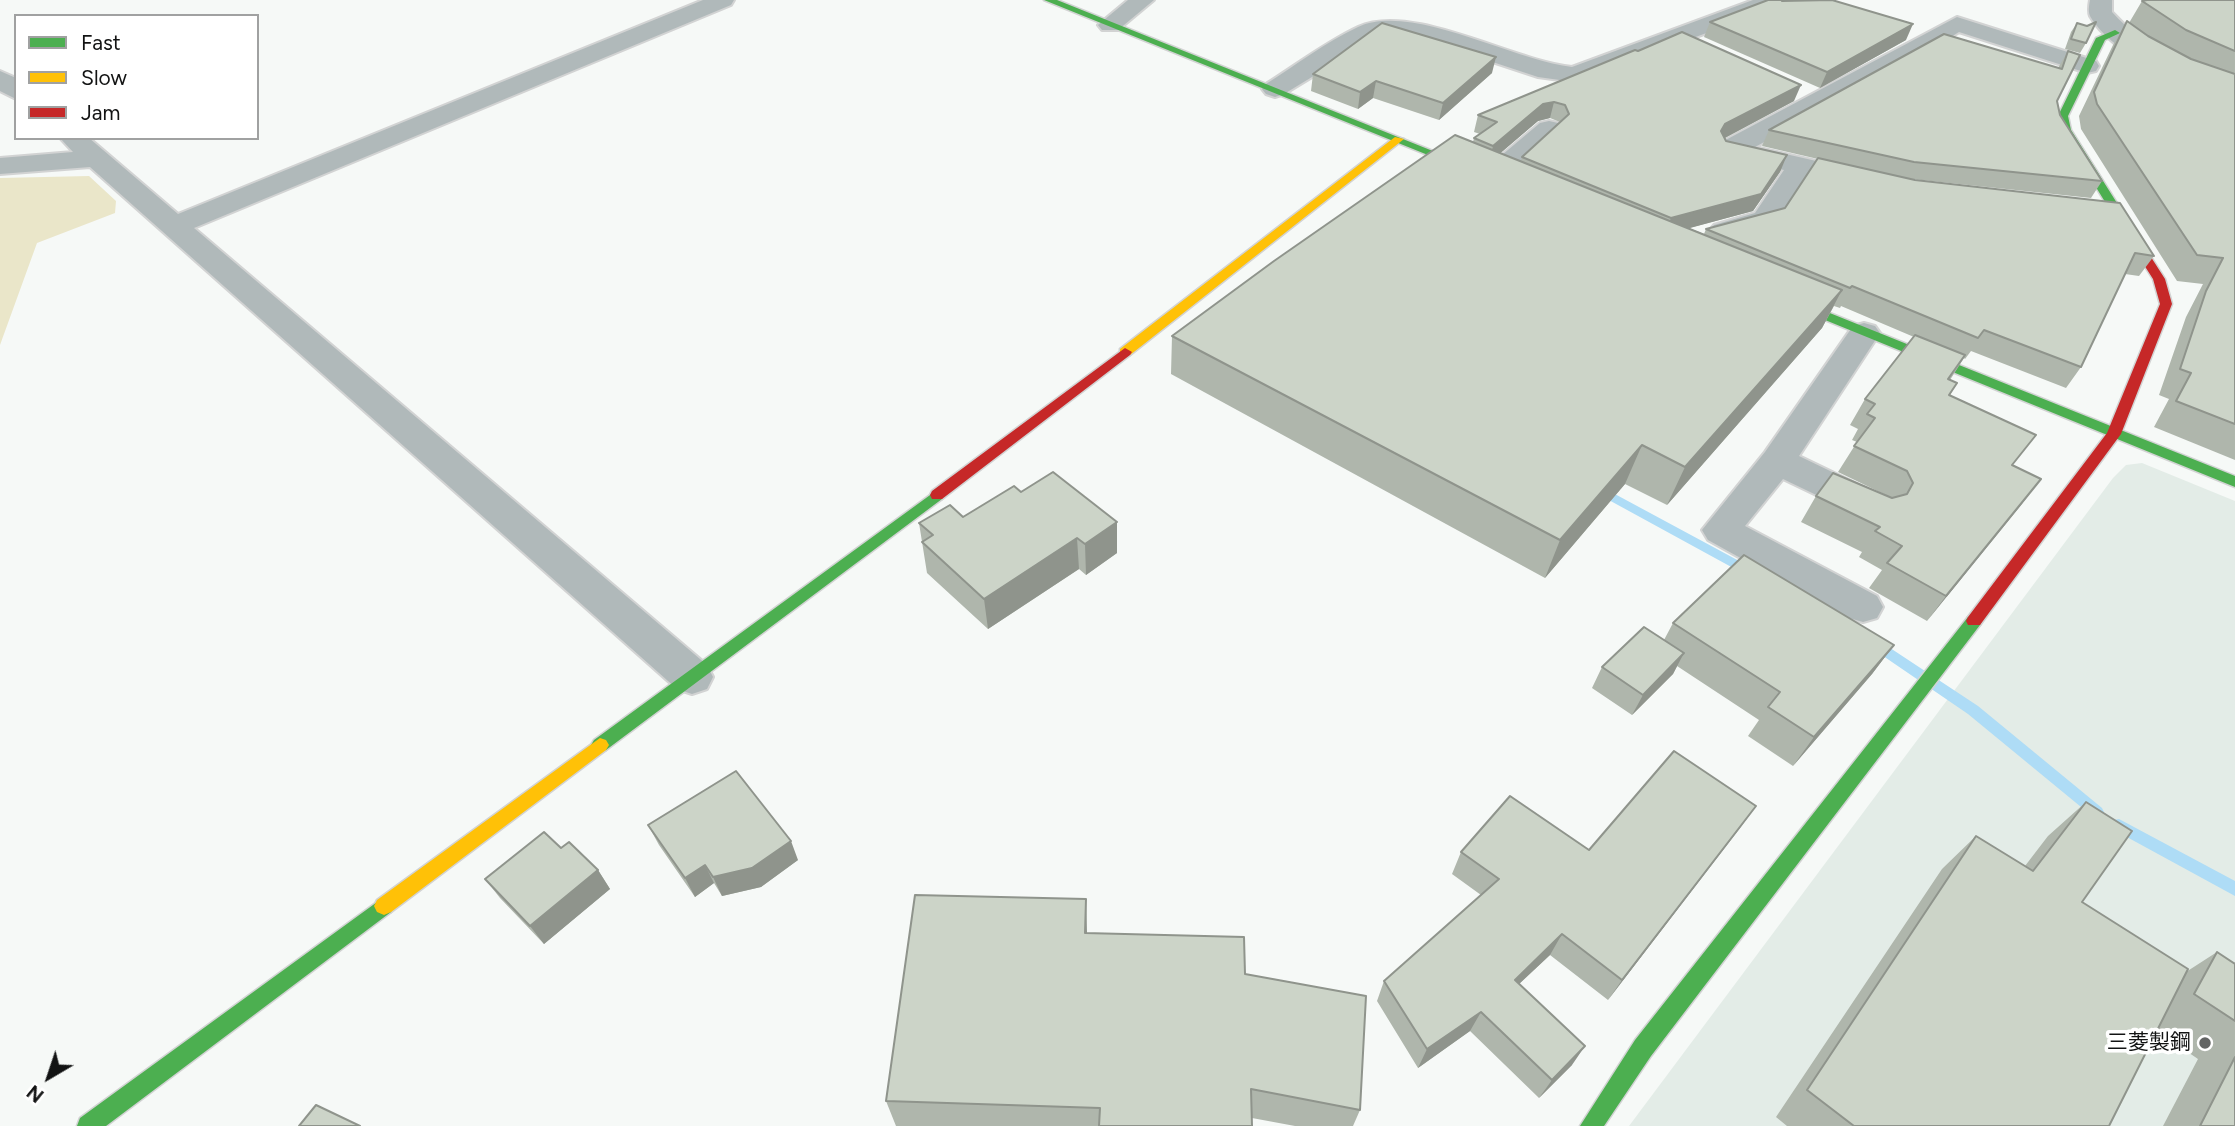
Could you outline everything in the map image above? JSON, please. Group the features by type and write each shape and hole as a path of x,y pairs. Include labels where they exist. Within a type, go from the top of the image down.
{"street":[{"path":"174,226 723,0"},
{"path":"1049,0 1499,180 1549,129"},
{"path":"1110,25 1143,0"},
{"path":"1275,89 1367,32 1380,29 1452,39 1562,75 1585,72 1774,0"},
{"path":"2101,0 2100,13 2115,33 2168,65 2235,94"},
{"path":"1892,187 1730,149 1809,96 1890,64 1956,24 2087,66"},
{"path":"1591,1126 1643,1048 1914,702 2114,434 2166,304 2158,279 2066,130 2063,116 2101,38 2115,33"},
{"path":"1677,37 1713,53"},
{"path":"0,78 14,89"},
{"path":"88,1126 1030,426 1399,139"},
{"path":"0,166 85,148 692,677"},
{"path":"1694,239 1765,219 1800,167"},
{"path":"2090,209 2117,212"},
{"path":"1763,290 2235,482"},
{"path":"1863,607 1720,530 1778,461 1864,333"},
{"path":"1778,461 1875,508"}],"shaded area":[{"path":"89,176 116,201 115,213 37,243 0,345 0,178"},
{"name":"三菱製鋼","path":"2142,463 2235,501 2235,1126 1629,1126 2113,478 2126,465"}],"building":[{"path":"1768,0 1832,0 1913,24 1827,72 1710,22"},
{"path":"2235,0 2235,51 2186,30 2142,1"},
{"path":"2127,21 2148,36 2191,59 2235,74 2235,424 2176,401 2191,373 2180,369 2206,291 2223,258 2197,255 2097,104 2094,92"},
{"path":"2096,22 2086,43 2071,39 2077,23 2087,26"},
{"path":"1382,23 1496,57 1443,103 1376,81 1360,92 1313,74"},
{"path":"1682,32 1801,85 1725,124 1721,131 1726,141 1787,155 1761,194 1671,218 1522,157 1569,114 1565,105 1554,102 1543,104 1493,146 1474,138 1497,122 1478,115"},
{"path":"1944,34 2062,69 2068,51 2080,55 2057,101 2060,115 2102,181 1914,162 1769,130"},
{"path":"1455,135 1842,290 1685,467 1642,445 1560,540 1172,336"},
{"path":"1818,158 1915,180 2120,203 2154,256 2135,253 2081,367 1984,330 1978,338 1706,229 1785,208"},
{"path":"1915,335 1965,355 1948,379 1957,383 1949,395 2036,435 2012,465 2041,479 1946,596 1887,563 1902,546 1875,531 1880,527 1816,496 1833,473 1892,498 1907,494 1913,483 1907,471 1854,446 1875,418 1867,414 1875,404 1865,399"},
{"path":"1053,472 1117,522 1085,544 1077,538 984,599 922,542 933,535 919,523 950,505 963,517 1014,486 1021,492"},
{"path":"1744,555 1894,645 1814,737 1768,707 1780,692 1673,623"},
{"path":"1644,627 1684,653 1643,695 1602,667"},
{"path":"1674,751 1756,806 1622,980 1562,934 1515,980 1585,1046 1552,1080 1481,1012 1427,1049 1384,981 1499,879 1461,852 1510,796 1589,850"},
{"path":"736,771 791,841 752,868 713,877 705,865 685,878 648,825"},
{"path":"2086,802 2132,831 2082,902 2188,969 2109,1126 1854,1126 1807,1090 1976,836 2033,871"},
{"path":"544,832 561,848 569,842 598,870 530,926 485,879"},
{"path":"915,895 1086,899 1085,933 1244,937 1245,974 1366,996 1360,1110 1251,1089 1252,1126 1099,1126 1100,1108 886,1101"},
{"path":"2217,952 2235,964 2235,1021 2194,994"},
{"path":"2235,1057 2235,1126 2200,1126"},
{"path":"316,1105 360,1126 299,1126"}],"waterway":[{"path":"1600,490 1750,572"},
{"path":"1875,643 1973,710 2097,812"},
{"path":"2119,825 2235,889"}],"traffic: fast":[{"path":"1049,0 1479,172"},
{"path":"2115,33 2101,38 2063,116 2066,130 2138,246"},
{"path":"1780,297 2235,482"},
{"path":"600,745 937,495"},
{"path":"1591,1126 1643,1048 1974,621"},
{"path":"88,1126 384,906"}],"traffic: slow":[{"path":"1125,352 1399,139"},
{"path":"384,906 600,745"}],"traffic: jam":[{"path":"1974,621 2114,434 2166,304 2159,279 2138,246"},
{"path":"937,495 1125,352"}],"place":[{"name":"三菱製鋼","path":"2205,1043"}]}
